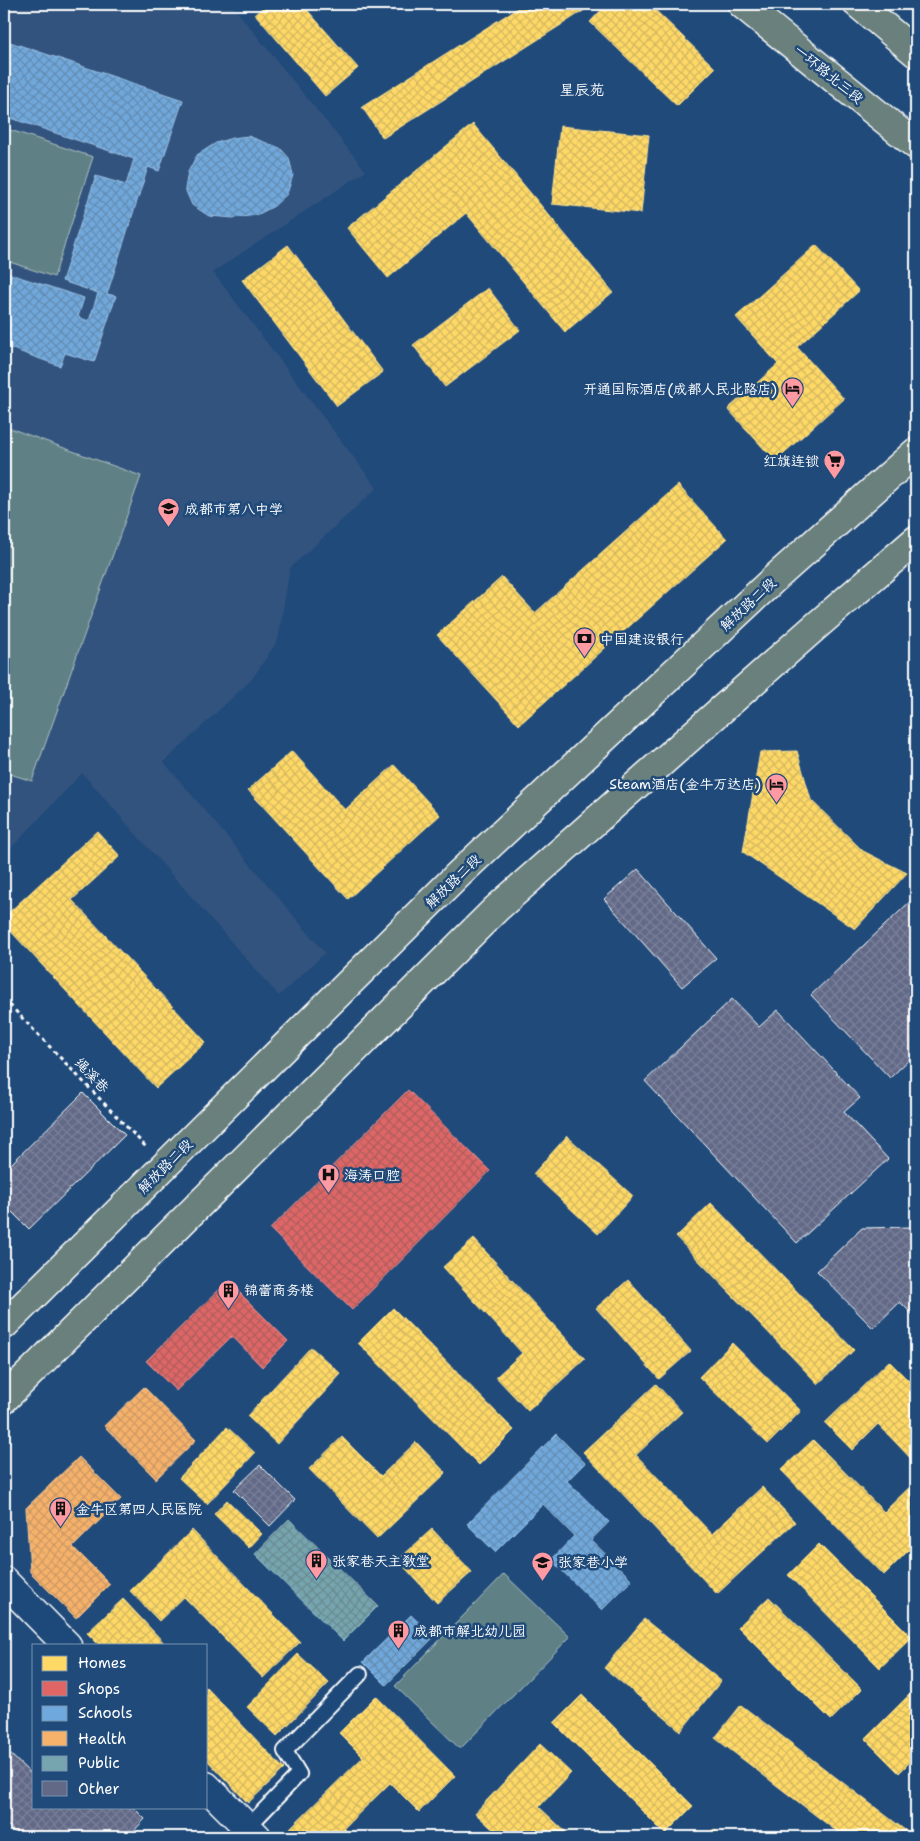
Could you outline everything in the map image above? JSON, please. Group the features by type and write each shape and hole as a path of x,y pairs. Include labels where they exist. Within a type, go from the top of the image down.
{"main road":[{"name":"一环路北三段","path":"742,4 916,145"},
{"path":"858,4 916,54"},
{"name":"解放路二段","path":"4,1325 459,874 774,579 916,452"},
{"path":"4,1399 496,909 916,540"}],"street":[{"path":"4,1581 66,1644"},
{"path":"208,1788 252,1833"}],"lane":[{"path":"252,1833 299,1774 285,1751 360,1674"}],"path":[{"name":"绳溪巷","path":"4,999 164,1166"}],"shaded area":[{"name":"成都市第八中学","path":"4,4 231,4 366,171 213,272 377,488 290,568 278,640 252,679 164,762 325,953 279,996 82,773 4,856"}],"green space":[{"path":"4,128 93,157 54,277 4,260"},
{"path":"4,426 141,476 32,781 4,772"},
{"path":"504,1574 570,1637 460,1749 395,1686"}],"building: Homes":[{"path":"267,4 302,4 358,68 325,96 255,14"},
{"path":"524,4 594,4 383,138 362,107"},
{"path":"607,4 649,4 715,68 677,106 590,22"},
{"path":"473,124 613,292 565,332 466,213 388,278 347,228"},
{"path":"560,126 649,135 641,213 552,204"},
{"path":"288,245 383,372 337,406 242,280"},
{"path":"816,245 859,291 797,347 844,399 775,461 728,409 778,364 736,317"},
{"path":"488,288 520,330 445,387 413,345"},
{"path":"678,485 727,539 519,725 437,635 502,577 535,613"},
{"path":"292,751 345,810 394,765 440,815 348,899 248,790"},
{"path":"797,751 811,800 863,851 907,873 855,929 743,852 760,752"},
{"path":"97,831 120,856 72,900 206,1042 156,1088 4,924 4,917"},
{"path":"567,1136 633,1196 598,1234 533,1174"},
{"path":"711,1203 854,1350 818,1384 676,1237"},
{"path":"474,1239 585,1359 528,1411 496,1377 522,1353 443,1267"},
{"path":"628,1280 691,1351 659,1379 596,1308"},
{"path":"393,1308 514,1430 479,1465 358,1343"},
{"path":"732,1343 801,1411 768,1444 699,1377"},
{"path":"311,1347 341,1374 277,1444 247,1416"},
{"path":"889,1361 916,1388 916,1464 878,1424 852,1450 825,1423"},
{"path":"656,1384 682,1412 636,1455 712,1534 762,1487 795,1522 717,1594 583,1452"},
{"path":"227,1427 255,1453 207,1504 179,1478"},
{"path":"342,1437 381,1476 416,1442 446,1473 377,1539 309,1469"},
{"path":"813,1440 884,1512 916,1481 916,1543 884,1575 781,1470"},
{"path":"227,1500 262,1534 249,1548 214,1514"},
{"path":"432,1529 472,1572 437,1603 398,1560"},
{"path":"192,1530 300,1642 263,1678 184,1597 159,1621 130,1591"},
{"path":"819,1544 912,1637 880,1668 788,1575"},
{"path":"769,1597 862,1689 831,1720 738,1627"},
{"path":"123,1599 165,1644 98,1644 87,1633"},
{"path":"644,1619 721,1681 681,1731 604,1668"},
{"path":"298,1654 329,1683 277,1736 247,1707"},
{"path":"916,1688 916,1756 899,1773 865,1739"},
{"path":"208,1689 284,1769 248,1803 208,1761"},
{"path":"582,1695 693,1806 665,1834 554,1723"},
{"path":"376,1696 455,1776 419,1812 390,1783 344,1828 353,1837 297,1837 289,1829 363,1757 339,1733"},
{"path":"741,1705 914,1837 844,1837 715,1738"},
{"path":"540,1744 571,1773 539,1807 571,1837 501,1837 475,1813"},
{"path":"714,1829 722,1837 705,1837"}],"building: Shops":[{"path":"408,1090 490,1171 352,1310 270,1229"},
{"name":"锦蕾商务楼","path":"228,1281 288,1341 262,1367 232,1336 176,1391 146,1361"}],"building: Schools":[{"path":"4,40 183,100 159,171 148,167 107,294 116,296 94,362 65,353 60,366 4,346 4,272 84,298 78,317 89,321 98,293 62,281 96,176 126,185 134,159 4,116"},
{"path":"248,136 280,148 289,158 293,175 287,194 274,206 257,215 234,218 209,216 192,205 185,189 188,172 197,155 216,143"},
{"path":"556,1434 585,1463 567,1481 609,1522 591,1540 632,1580 602,1610 551,1560 574,1536 543,1504 495,1552 467,1524"},
{"name":"成都市解北幼儿园","path":"411,1615 434,1637 386,1685 363,1662"}],"building: Health":[{"path":"144,1387 196,1440 156,1479 104,1426"},
{"name":"金牛区第四人民医院","path":"79,1457 121,1499 73,1547 110,1584 76,1618 30,1572 26,1508"}],"building: Public":[{"name":"张家巷天主教堂","path":"289,1519 378,1606 343,1641 255,1554"}],"building: Other":[{"path":"638,869 716,958 682,987 604,899"},
{"path":"916,896 916,1053 890,1078 811,995"},
{"path":"732,999 759,1027 778,1010 860,1098 844,1112 888,1159 797,1243 645,1081"},
{"path":"83,1093 125,1135 29,1229 4,1204 4,1171"},
{"path":"912,1227 916,1231 916,1318 900,1302 873,1328 817,1271 862,1228"},
{"path":"260,1465 295,1500 270,1526 234,1490"},
{"path":"4,1717 11,1724 4,1732"},
{"path":"4,1748 32,1775 32,1808 134,1808 145,1819 128,1837 20,1837 4,1822"}],"place":[{"name":"开通国际酒店(成都人民北路店)","path":"793,408"},
{"name":"红旗连锁","path":"835,480"},
{"name":"成都市第八中学","path":"169,528"},
{"name":"中国建设银行","path":"584,658"},
{"name":"Steam酒店(金牛万达店)","path":"777,803"},
{"name":"海涛口腔","path":"328,1194"},
{"name":"锦蕾商务楼","path":"228,1309"},
{"name":"金牛区第四人民医院","path":"60,1528"},
{"name":"张家巷天主教堂","path":"316,1580"},
{"name":"张家巷小学","path":"542,1581"},
{"name":"成都市解北幼儿园","path":"398,1650"}],"district":[{"name":"星辰苑","path":"582,90"}]}
